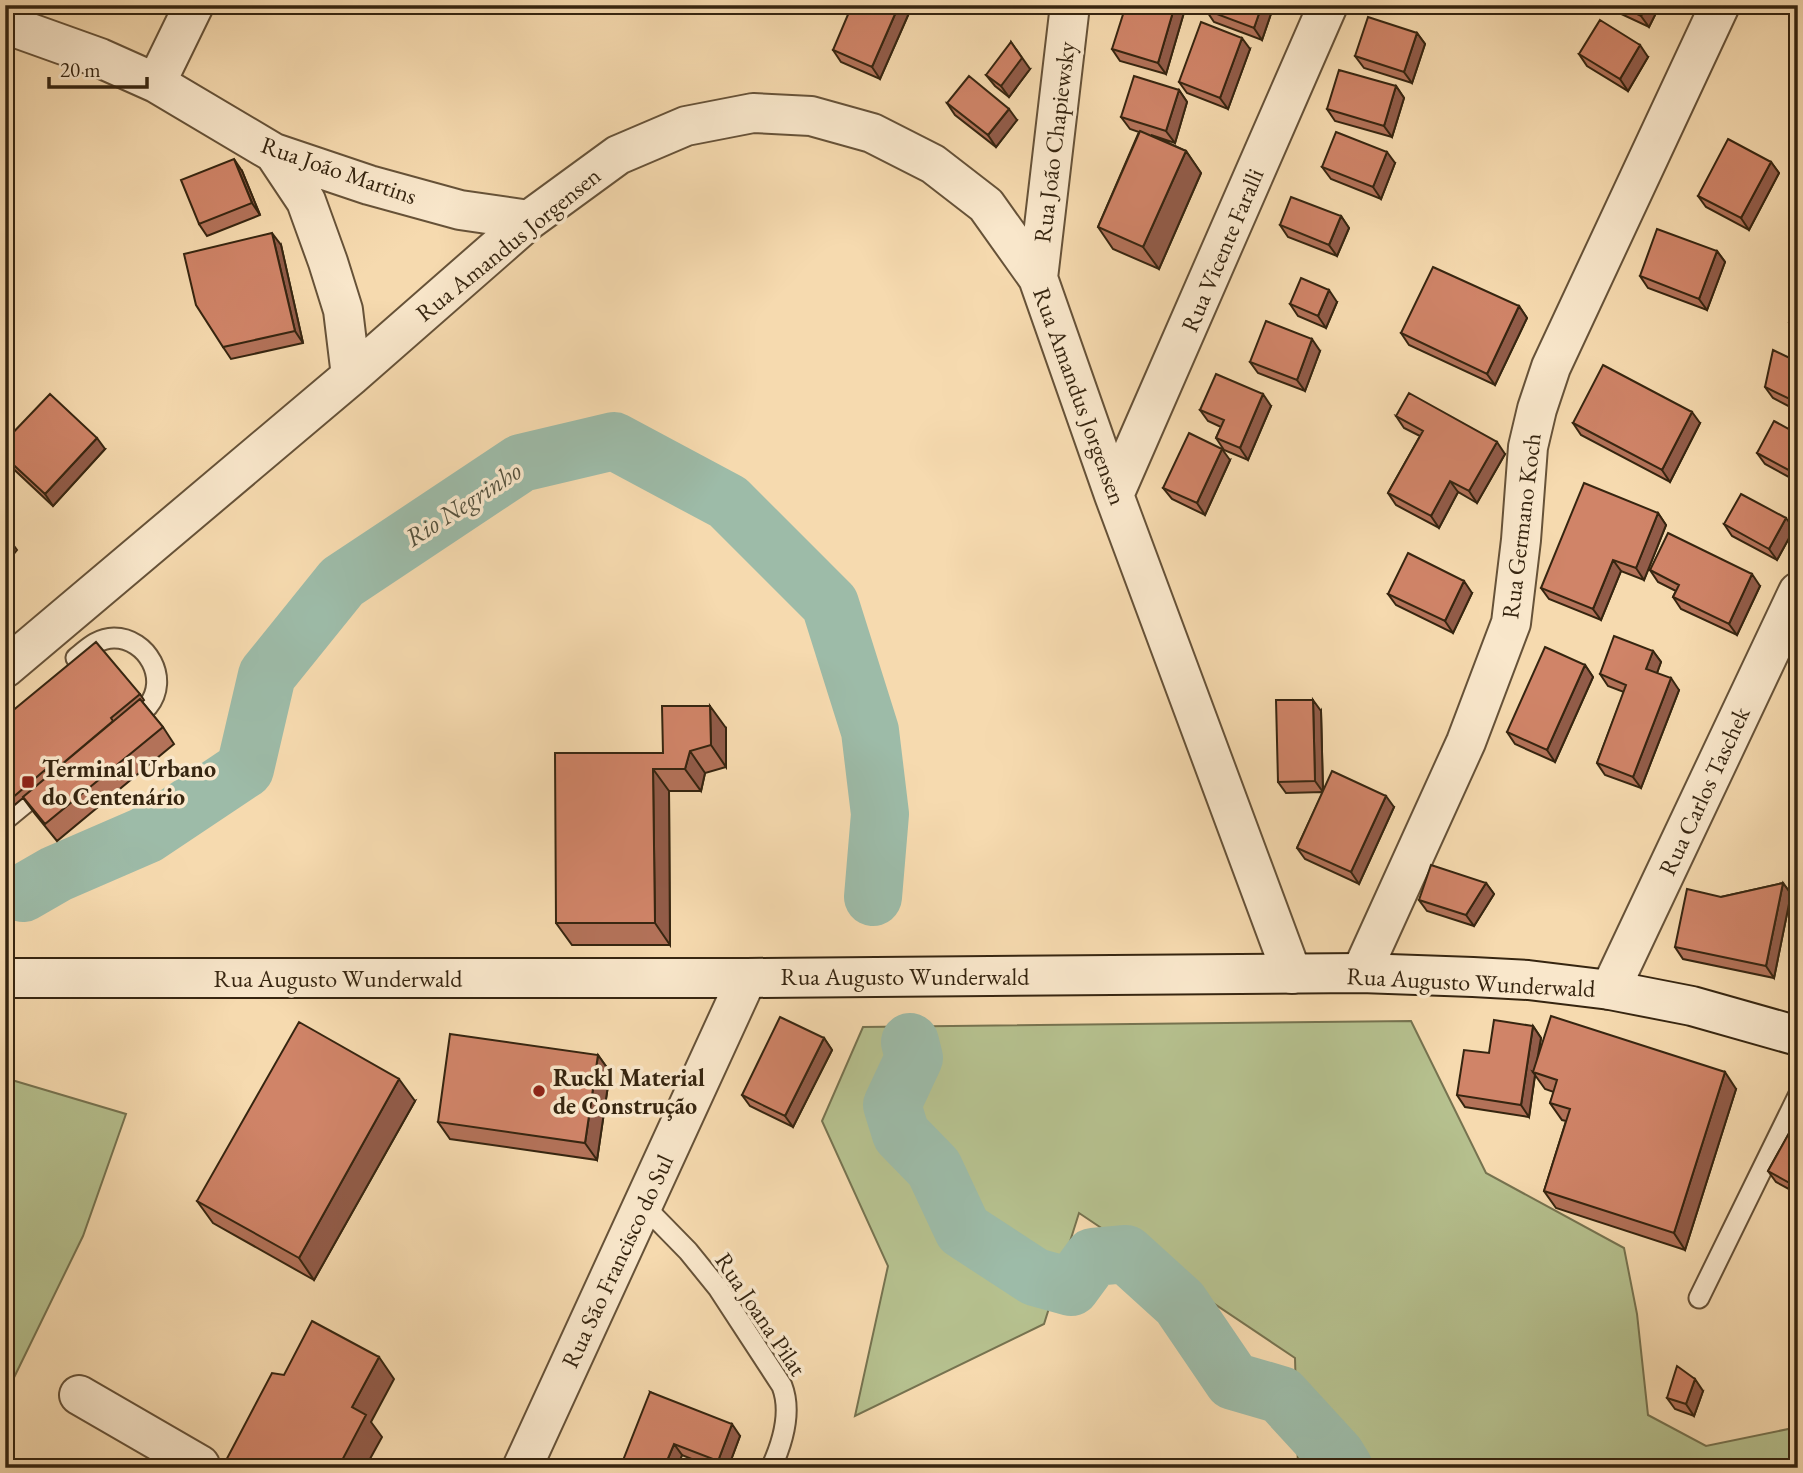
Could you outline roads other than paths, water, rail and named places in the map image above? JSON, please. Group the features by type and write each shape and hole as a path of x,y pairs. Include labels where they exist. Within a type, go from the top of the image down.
{"street":[{"path":"156,83 194,5"},
{"name":"Rua João Chapiewsky","path":"1038,278 1070,5"},
{"name":"Rua Vicente Faralli","path":"1114,495 1328,5"},
{"name":"Rua Germano Koch","path":"1361,973 1466,742 1511,623 1528,447 1537,409 1552,368 1720,5"},
{"name":"Rua João Martins","path":"5,24 100,58 156,83 274,153 369,185 460,210 529,220"},
{"name":"Rua Amandus Jorgensen","path":"5,668 351,376 529,220 618,155 686,126 753,113 811,116 872,133 933,164 986,205 1038,278 1114,495 1292,975"},
{"path":"274,153 306,201 328,262 343,310 351,376"},
{"name":"Rua Carlos Taschek","path":"1610,990 1798,592"},
{"name":"Rua Augusto Wunderwald","path":"5,978 747,978 1361,973 1528,980 1610,990 1692,1006 1798,1036"},
{"name":"Rua São Francisco do Sul","path":"522,1468 747,978"},
{"path":"79,1395 200,1465 198,1468"}],"lane":[{"path":"65,667 95,642 113,638 132,641 147,653 155,670 155,688 148,705 106,738"},
{"path":"5,820 64,771"},
{"path":"1699,1298 1798,1096"},
{"name":"Rua Joana Pilat","path":"643,1205 688,1251 718,1288 782,1385 788,1401 784,1432 771,1468"}],"waterway":[{"name":"Rio Negrinho","path":"23,893 56,874 146,835 245,769 267,675 342,582 521,463 614,441 728,502 830,604 870,731 880,814 873,897"},
{"name":"Rio Negrinho","path":"910,1042 914,1058 892,1105 901,1134 934,1168 963,1230 1035,1277 1071,1287 1093,1257 1126,1254 1180,1303 1233,1381 1281,1395 1336,1455 1344,1468"}],"place":[{"name":"Terminal Urbano do Centenário","path":"28,782"},
{"name":"Ruckl Material de Construção","path":"539,1091"}]}
